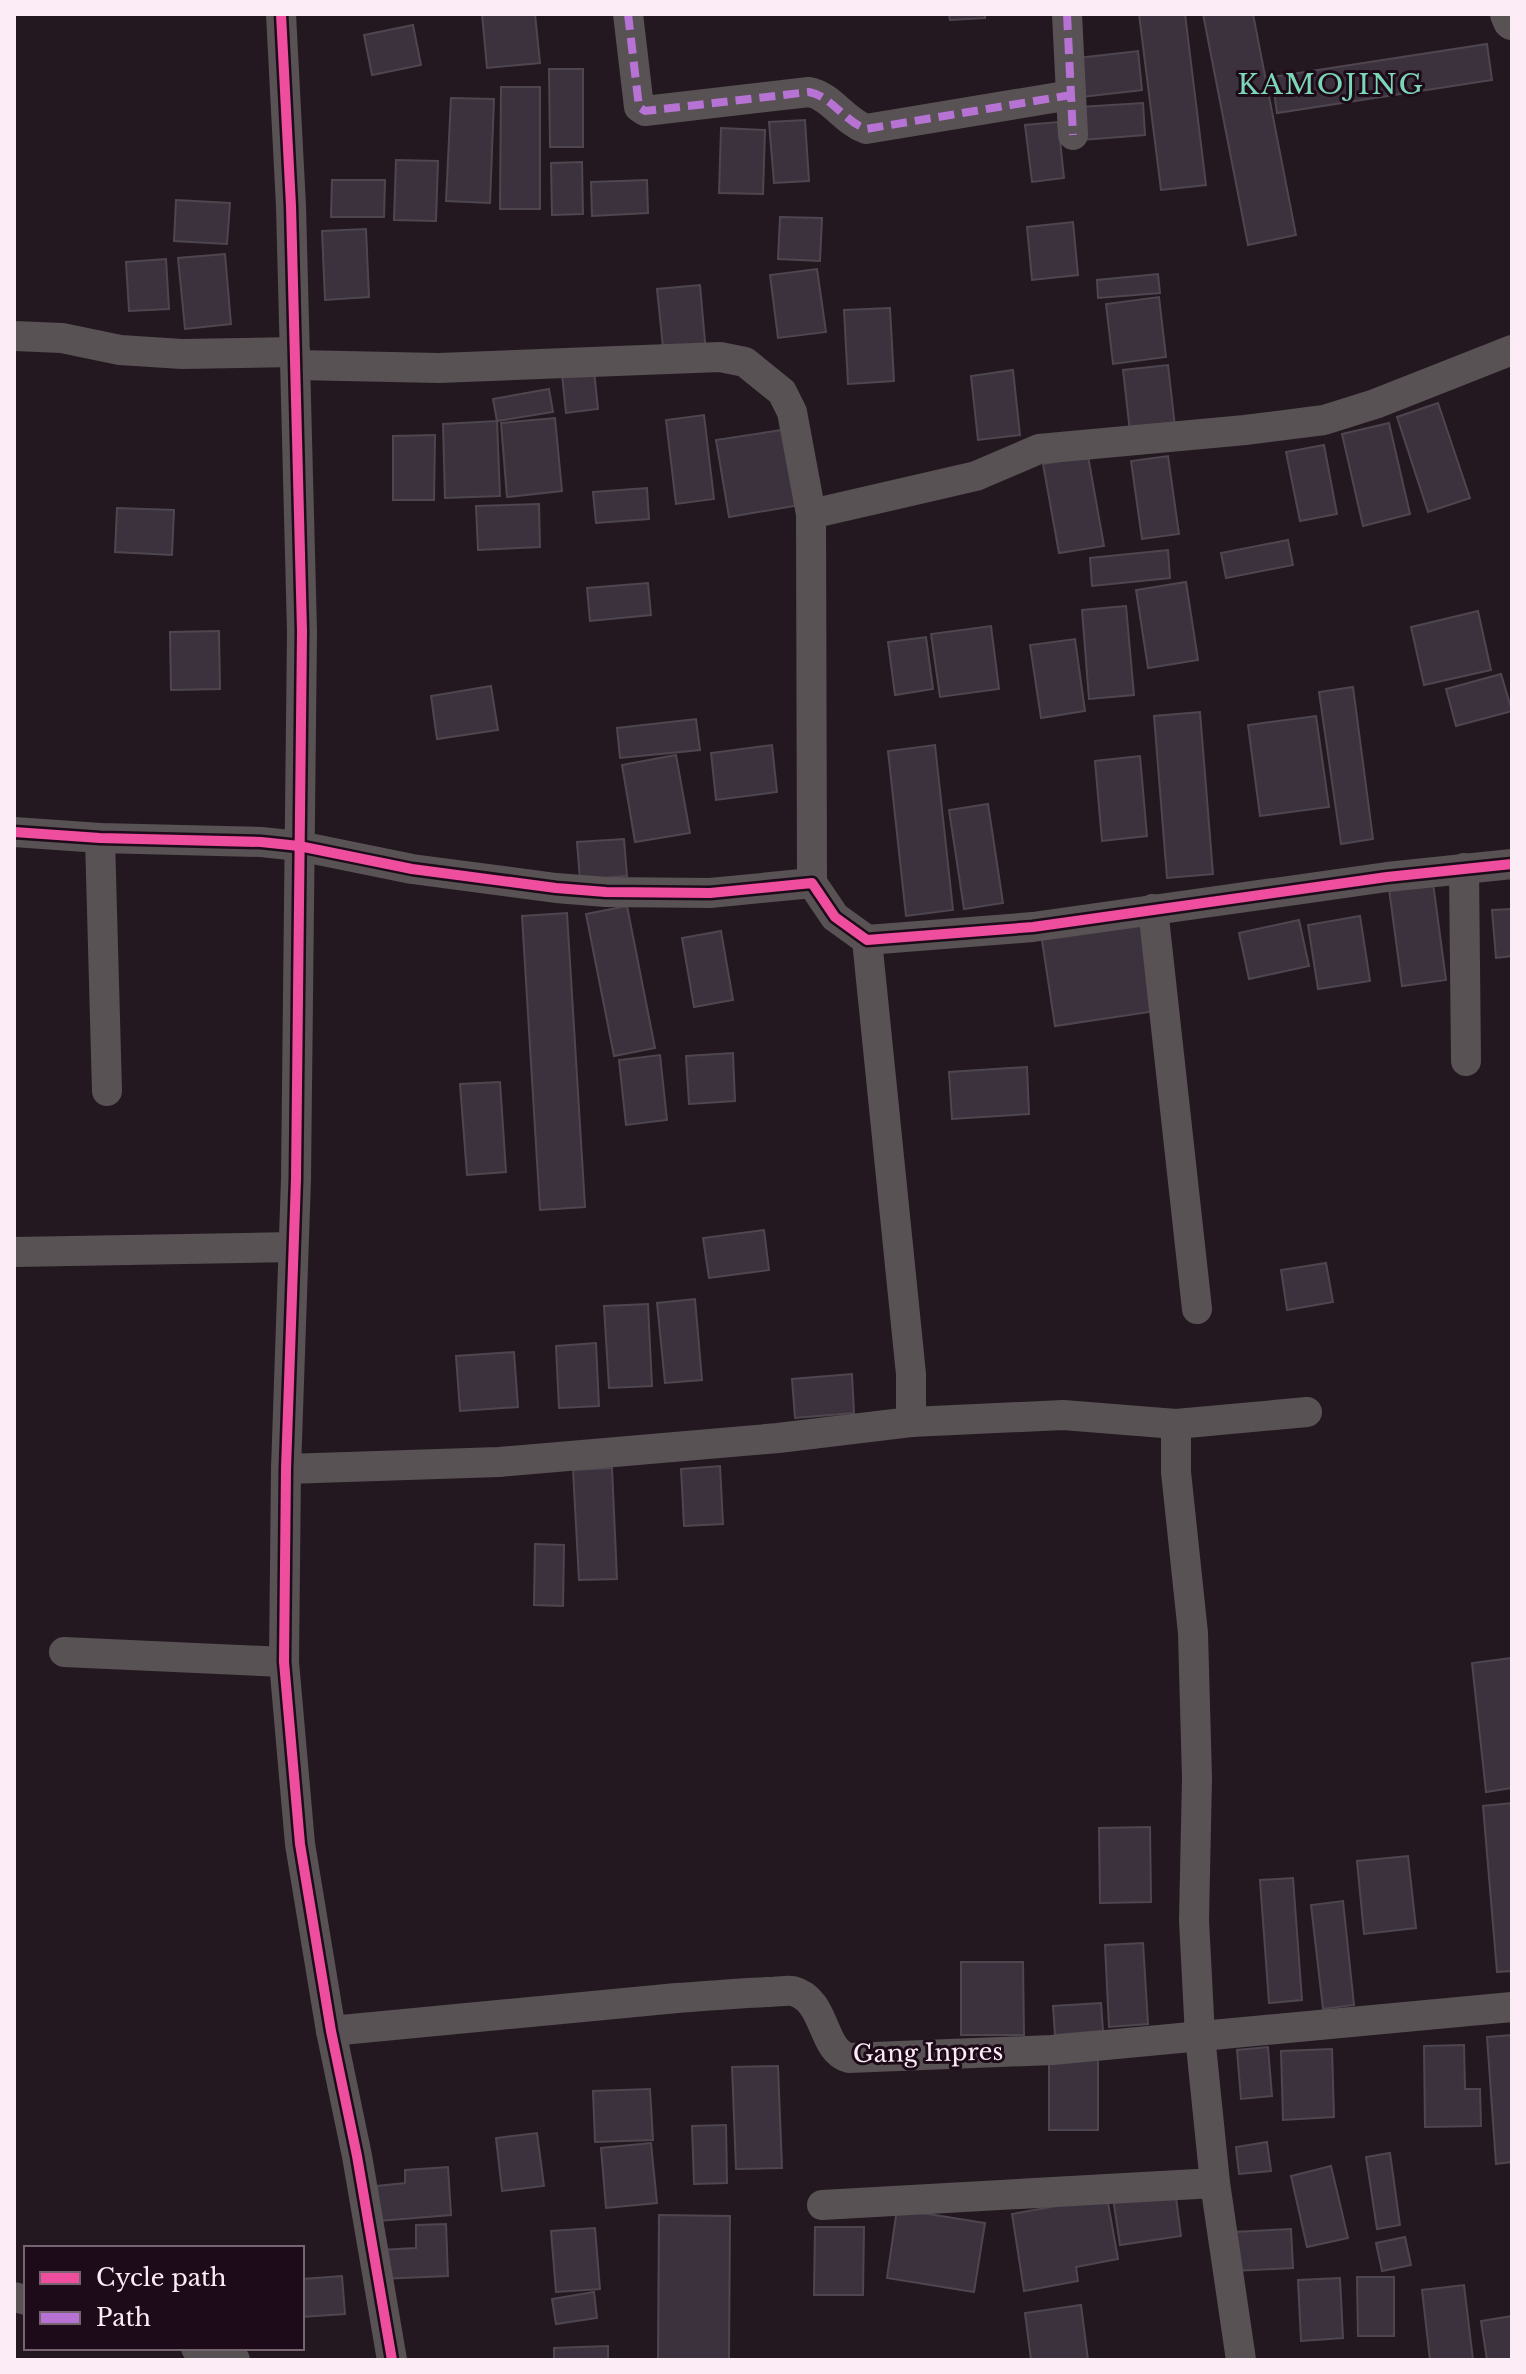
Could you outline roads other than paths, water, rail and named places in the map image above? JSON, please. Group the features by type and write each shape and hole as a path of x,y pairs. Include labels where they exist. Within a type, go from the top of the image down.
{"street":[{"path":"281,14 291,206 302,631 292,1348 286,1469 284,1662 300,1844 392,2360"},
{"path":"628,14 639,107 645,111 809,92 823,98 857,126 866,129 1071,95"},
{"path":"1067,14 1073,135"},
{"path":"1509,14 1512,21"},
{"path":"14,336 62,338 120,350 439,368 720,357 745,362 782,392 792,412 811,514 812,883 835,917 867,940 1033,927 1512,864"},
{"path":"811,514 976,476 1039,449 1230,432 1324,420 1375,404 1512,350"},
{"path":"14,832 100,838 212,839 299,846 412,869 581,890 710,893 812,883"},
{"path":"100,838 107,1091"},
{"path":"1464,868 1466,1061"},
{"path":"1153,909 1197,1309"},
{"path":"867,940 911,1374 911,1422"},
{"path":"14,1252 293,1247"},
{"path":"286,1469 514,1461 778,1438 911,1422 1063,1415 1176,1424 1307,1412"},
{"path":"1176,1424 1176,1472 1193,1633 1197,1778 1194,1920 1200,2036 1215,2183 1241,2360"},
{"path":"64,1652 284,1662"},
{"name":"Gang Inpres","path":"331,2031 592,2005 793,1991 814,2006 839,2054 849,2058 1052,2050 1512,2007"},
{"path":"822,2205 1215,2183"},
{"path":"202,2350 235,2360"}],"district":[{"name":"KAMOJING","path":"1331,84"}]}
